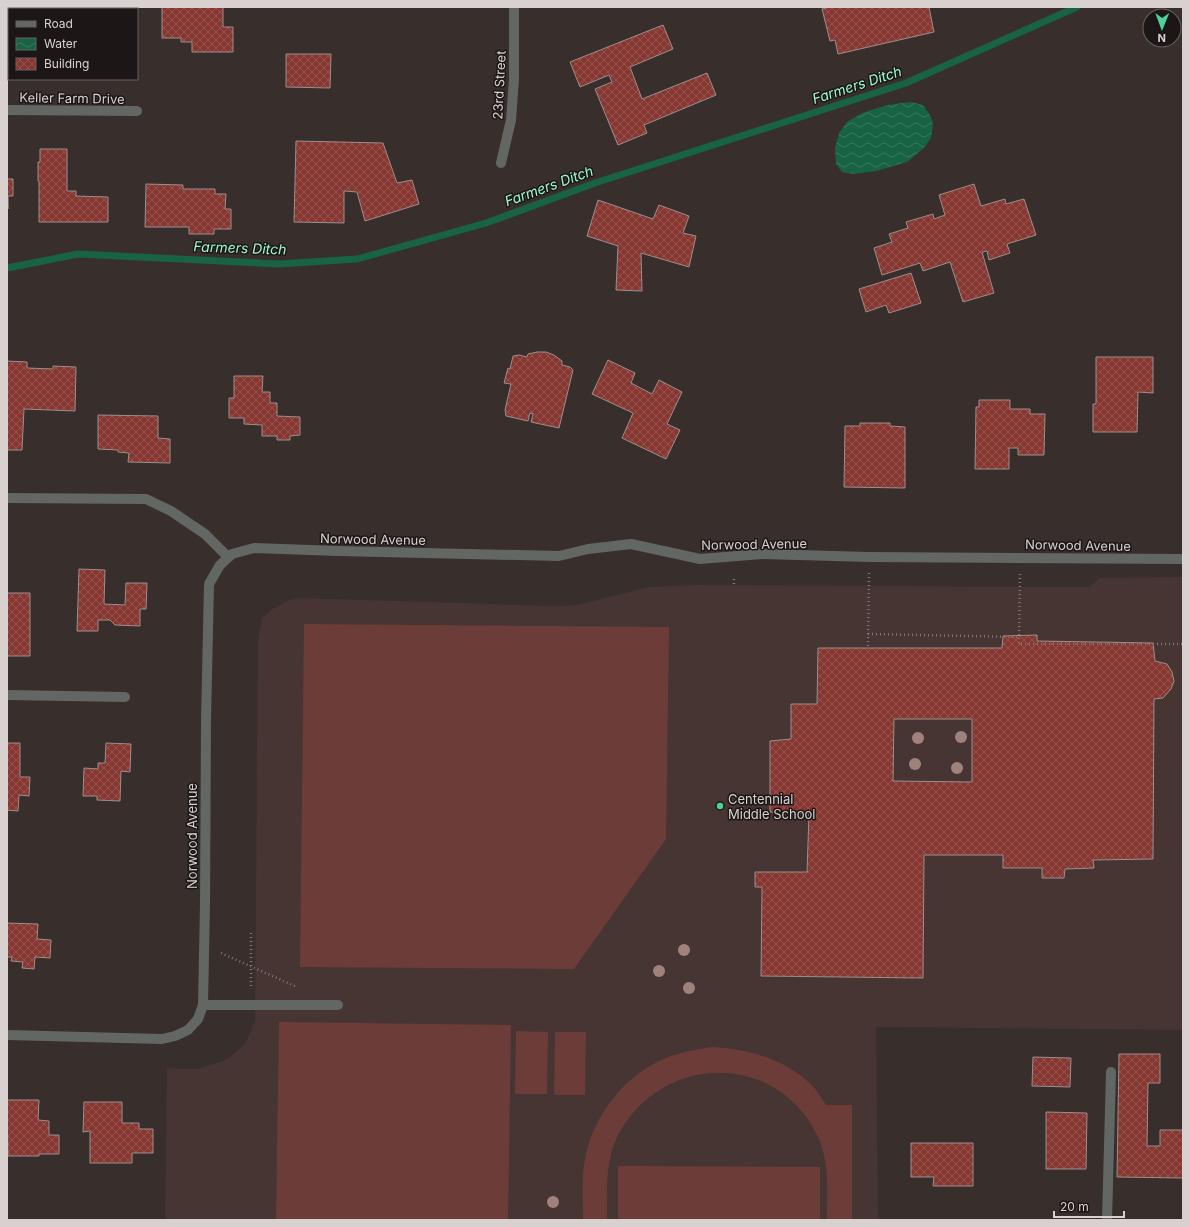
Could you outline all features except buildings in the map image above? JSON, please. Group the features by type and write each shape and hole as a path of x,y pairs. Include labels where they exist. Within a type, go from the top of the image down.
{"street":[{"name":"23rd Street","path":"501,164 511,120 514,79 514,7"},
{"name":"Keller Farm Drive","path":"7,110 137,111"},
{"path":"7,498 146,499 171,511 205,534 228,557"},
{"name":"Norwood Avenue","path":"7,1035 162,1039 175,1036 188,1030 198,1019 203,1005 205,945 206,721 209,584 220,565 232,554 254,548 559,556 588,548 631,544 700,559 762,554 1183,559"},
{"path":"7,695 125,697"},
{"path":"203,1005 338,1005"},
{"path":"1107,1220 1111,1072"}],"path":[{"path":"868,646 869,556"},
{"path":"1020,557 1019,644 1183,644"},
{"path":"734,579 734,586"},
{"path":"868,634 1019,637"},
{"path":"251,933 252,1005"},
{"path":"205,945 304,990"}],"shaded area":[{"name":"Centennial Middle School","path":"1183,577 1183,1030 876,1027 878,1220 165,1220 167,1068 197,1069 226,1060 245,1044 255,1021 258,643 262,618 275,607 287,601 299,598 554,606 577,605 649,587 694,585 1089,587 1099,578"},
{"path":"304,624 669,627 666,839 574,969 300,967"},
{"path":"279,1022 511,1025 508,1220 276,1220"},
{"path":"516,1031 548,1032 547,1094 515,1094"},
{"path":"555,1032 586,1032 585,1095 554,1095"},
{"path":"713,1047 741,1050 769,1058 795,1071 806,1080 816,1090 826,1105 852,1105 852,1220 827,1220 827,1178 822,1147 818,1137 799,1109 775,1088 748,1077 718,1073 689,1077 661,1089 636,1109 617,1137 610,1157 607,1188 607,1220 583,1220 583,1174 589,1142 604,1111 615,1096 627,1083 655,1063 671,1056 697,1049"},
{"path":"618,1166 820,1167 820,1220 618,1220"}],"water":[{"path":"911,102 923,105 930,115 933,124 931,138 924,148 907,162 876,171 854,174 842,172 836,164 835,148 839,133 847,122 862,113 887,105"}],"waterway":[{"name":"Farmers Ditch","path":"7,268 78,254 279,264 357,259 486,223 595,183 906,83 1077,7"}],"place":[{"name":"Centennial Middle School","path":"720,806"}]}
